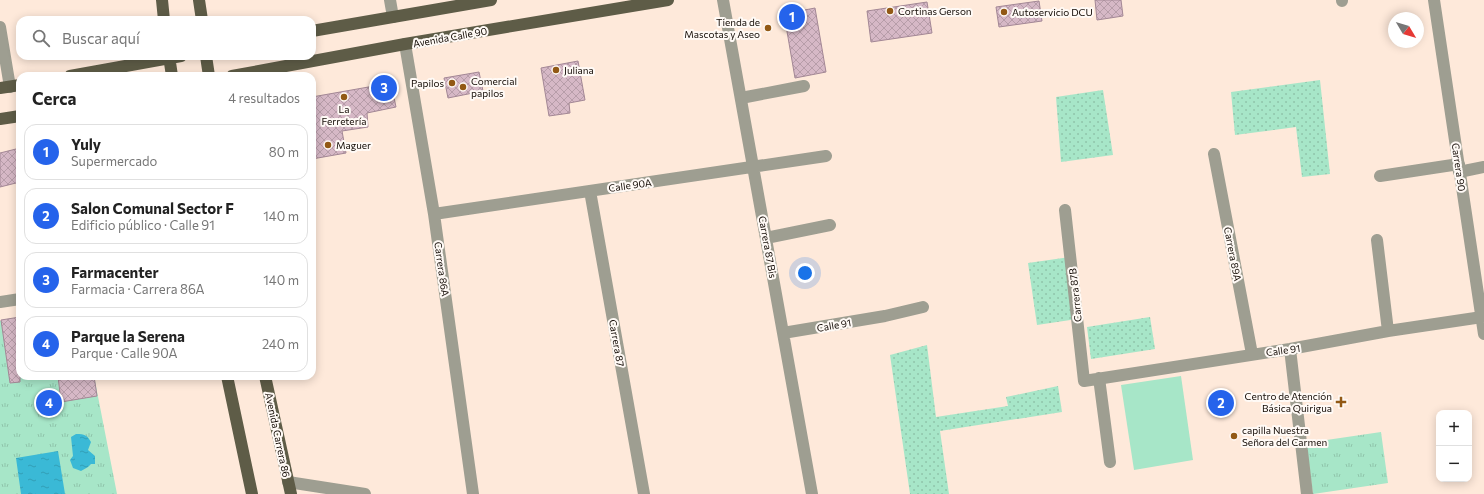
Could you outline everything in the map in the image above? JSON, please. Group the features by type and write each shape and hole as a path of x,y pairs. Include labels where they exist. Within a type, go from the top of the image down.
{"main road":[{"path":"162,0 164,16"},
{"path":"199,0 201,16"},
{"path":"316,30 491,0"},
{"name":"Avenida Calle 90","path":"254,72 405,44 668,0"},
{"path":"92,72 157,60"},
{"path":"172,72 173,60"},
{"path":"207,60 208,72"},
{"path":"0,119 16,117"},
{"path":"228,380 252,494"},
{"name":"Avenida Carrera 86","path":"266,380 291,494"}],"street":[{"path":"390,0 393,17"},
{"name":"Carrera 87 Bis","path":"723,0 812,494"},
{"name":"Carrera 90","path":"1434,0 1484,334"},
{"path":"0,27 10,87"},
{"name":"Carrera 86A","path":"405,44 434,214 473,494"},
{"path":"741,98 804,86"},
{"name":"Carrera 89A","path":"1214,154 1252,354"},
{"name":"Calle 90A","path":"434,214 826,156"},
{"path":"1380,176 1484,167"},
{"name":"Carrera 87","path":"590,191 644,494"},
{"name":"Carrera 87B","path":"1065,210 1084,381"},
{"path":"766,238 830,225"},
{"path":"1377,240 1388,331"},
{"path":"0,302 16,300"},
{"name":"Calle 91","path":"783,333 885,316 923,307"},
{"name":"Calle 91","path":"1084,381 1482,317"},
{"path":"1290,349 1307,494"},
{"path":"1099,378 1110,462"},
{"path":"288,482 365,494"}],"green space":[{"path":"1320,80 1330,174 1302,177 1296,127 1235,135 1231,92"},
{"path":"1103,90 1113,155 1061,162 1056,97"},
{"path":"1070,257 1077,319 1037,325 1028,263"},
{"path":"1150,317 1155,349 1091,359 1087,327"},
{"path":"16,318 16,380 95,380 117,494 0,494 0,321"},
{"path":"927,345 936,417 1008,406 1006,397 1058,386 1062,412 940,431 949,494 910,494 890,355"},
{"path":"1181,376 1193,460 1134,470 1121,385"},
{"path":"1381,432 1388,483 1313,494 1306,443"}],"water":[{"path":"76,434 85,435 88,438 91,442 88,450 95,456 95,464 91,464 81,471 73,468 70,460 73,456 71,437"},
{"path":"58,451 65,494 21,494 16,458"}],"building":[{"path":"1095,0 1121,0 1123,16 1097,20"},
{"path":"1039,1 1042,21 999,27 996,7"},
{"path":"927,2 932,33 871,42 867,11"},
{"path":"815,8 826,72 795,78 784,14"},
{"path":"578,61 585,100 569,103 570,113 549,116 541,68"},
{"path":"479,72 483,91 448,98 444,78"},
{"path":"391,83 396,107 367,113 368,127 342,131 346,153 316,158 316,96"},
{"path":"16,149 16,183 0,187 0,153"},
{"path":"16,318 16,380 20,380 20,382 10,383 1,320"},
{"path":"58,380 95,380 97,396 61,402"}],"place":[{"name":"Cortinas Gerson","path":"890,11"},
{"name":"Autoservicio DCU","path":"1004,12"},
{"name":"Yuly","path":"792,17"},
{"name":"Tienda de Mascotas y Aseo","path":"768,28"},
{"name":"Juliana","path":"556,70"},
{"name":"Papilos","path":"452,83"},
{"name":"Comercial papilos","path":"463,87"},
{"name":"Farmacenter","path":"384,88"},
{"name":"La Ferretería","path":"344,97"},
{"name":"Maguer","path":"328,145"},
{"name":"Centro de Atención Básica Quirigua","path":"1341,402"},
{"name":"Parque la Serena","path":"49,403"},
{"name":"Salon Comunal Sector F","path":"1221,403"},
{"name":"capilla Nuestra Señora del Carmen","path":"1234,436"}]}
